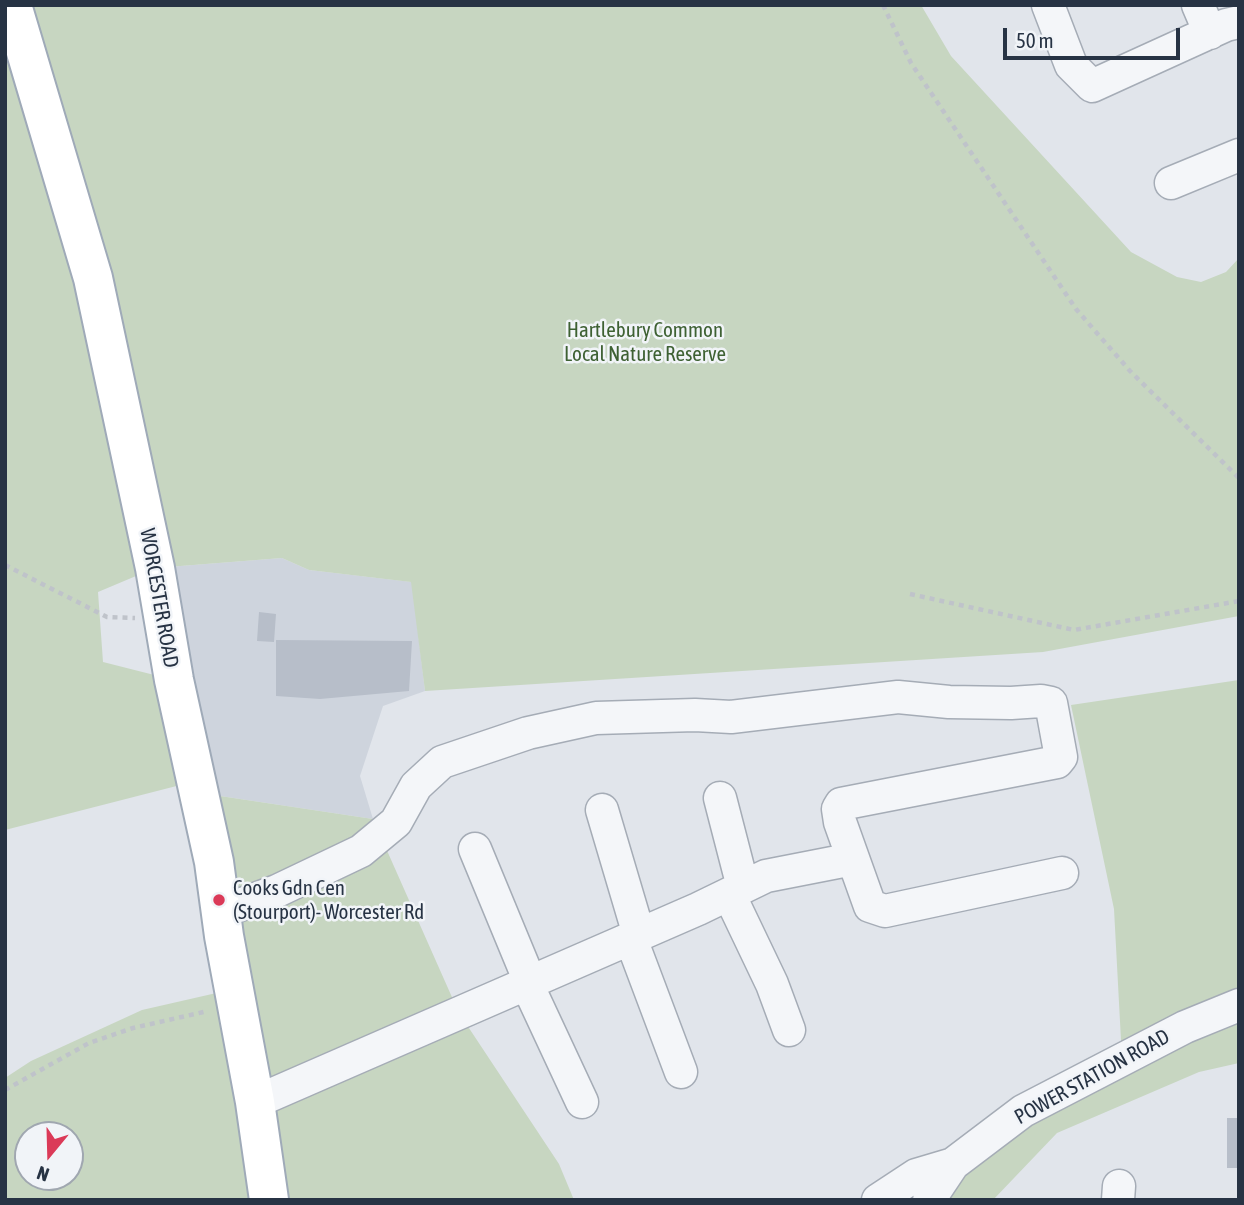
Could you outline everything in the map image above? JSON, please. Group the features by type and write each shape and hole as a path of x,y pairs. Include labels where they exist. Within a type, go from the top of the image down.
{"main road":[{"name":"WORCESTER ROAD","path":"12,5 93,278 214,862 269,1200"}],"street":[{"path":"1048,5 1072,65 1092,86 1216,20"},
{"path":"1171,183 1239,155"},
{"path":"221,912 277,891 361,851 396,822 416,786 443,762 528,733 596,718 695,715 731,717 898,697 949,702 1051,703 1061,757 1057,762 841,804 838,810 840,822 870,906 885,911 1062,873"},
{"path":"720,798 736,891 789,1030"},
{"path":"601,810 635,937 681,1072"},
{"path":"475,849 528,983 582,1102"},
{"path":"255,1102 635,937 766,876 853,859"},
{"name":"POWER STATION ROAD","path":"878,1200 916,1175 953,1164 1023,1111 1185,1027 1239,1005"},
{"path":"929,1200 953,1164"}],"path":[{"path":"883,5 911,64 1076,309 1130,371 1239,478"},
{"path":"5,565 107,617 163,619"},
{"path":"910,594 1074,630 1239,601"},
{"path":"5,1090 89,1042 133,1028 237,1005"}],"shaded area":[{"path":"282,558 309,570 412,582 425,691 383,706 360,776 373,819 220,796 200,800 155,568"}],"green space":[{"name":"Hartlebury Common Local Nature Reserve","path":"5,5 921,5 951,56 1131,252 1177,277 1201,282 1226,272 1239,258 1239,616 1043,652 425,691 411,582 309,570 282,558 155,568 98,592 103,662 174,680 196,781 5,830"},
{"path":"1239,680 1239,1063 1199,1072 1057,1133 993,1200 878,1200 1122,1059 1114,909 1071,705"},
{"path":"220,796 373,819 459,1013 559,1164 574,1200 5,1200 5,1078 31,1061 142,1010 234,989 200,800"}],"building":[{"path":"259,612 276,614 274,642 257,641"},
{"path":"276,640 412,641 409,691 320,699 276,696"},
{"path":"1227,1118 1239,1118 1239,1168 1227,1168"}],"place":[{"name":"Cooks Gdn Cen (Stourport)- Worcester Rd","path":"219,900"}]}
